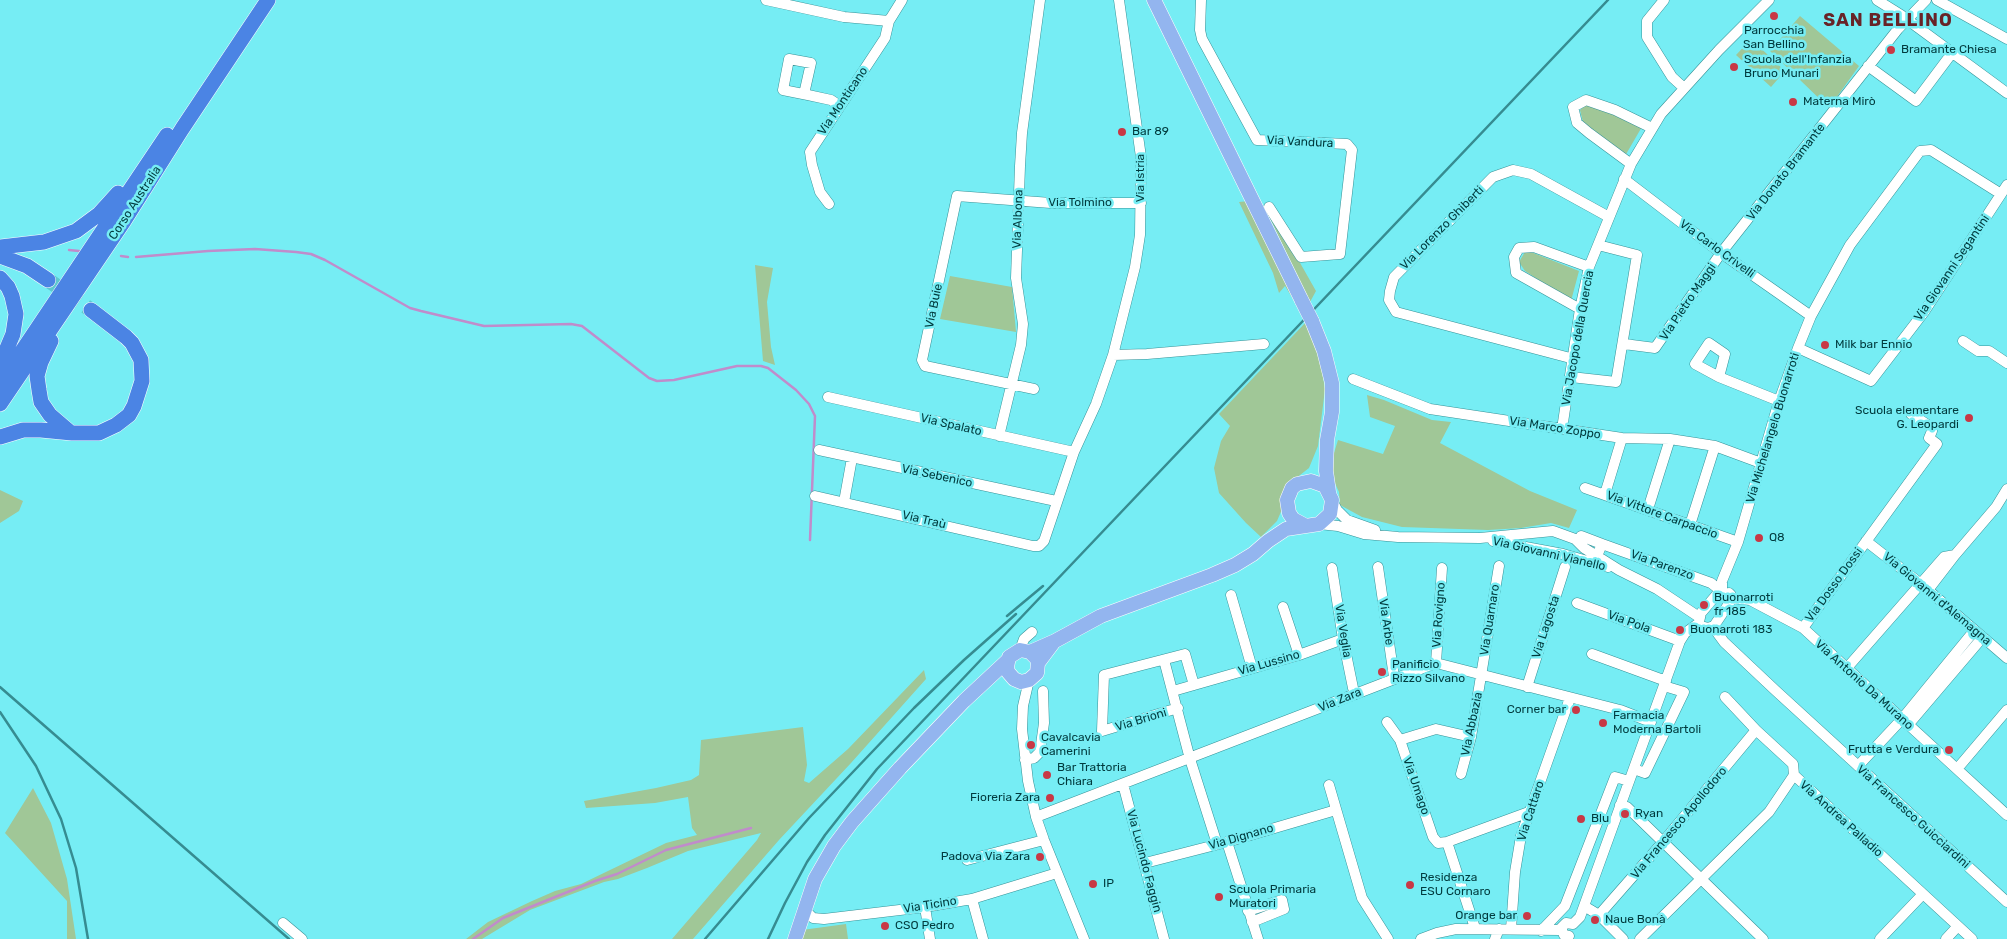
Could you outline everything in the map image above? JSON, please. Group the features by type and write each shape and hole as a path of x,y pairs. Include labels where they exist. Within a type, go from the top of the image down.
{"highway":[{"name":"Corso Australia","path":"0,384 256,0"},
{"name":"Corso Australia","path":"0,404 124,221 182,129 268,0"},
{"path":"0,247 50,240 84,226 105,208 156,151"},
{"path":"72,433 50,414 41,402 37,376 41,362 124,221"},
{"path":"0,256 27,266 48,280"},
{"path":"0,278 8,287 16,314 13,334 0,365"},
{"path":"0,438 22,430 99,433 124,420 134,406 142,381 140,360 132,343 120,331 92,310"}],"main road":[{"path":"795,939 815,879 834,846 852,822 906,761 1012,654 1055,641 1101,616 1212,575 1253,554 1286,529 1313,525 1330,514 1331,496 1326,471 1332,412 1332,383 1324,351 1312,321 1154,0"},
{"path":"1303,482 1314,471 1328,440"},
{"path":"1268,541 1281,521 1289,494 1297,484 1318,482 1331,496"},
{"path":"1287,506 1293,519 1313,525"},
{"path":"1038,663 1055,641"},
{"path":"984,682 1001,677 1019,679 1037,673 1038,663 1034,654 1025,651"},
{"path":"1007,661 1007,667 1019,679"}],"street":[{"path":"766,0 844,17 889,21"},
{"name":"Via Monticano","path":"829,204 820,192 810,152 885,38 889,21 902,0"},
{"name":"Via Albona","path":"999,436 1010,384 1021,345 1023,324 1016,278 1018,201 1022,133 1040,0"},
{"name":"Via Istria","path":"1033,546 1039,546 1044,541 1074,452 1096,404 1113,355 1135,267 1140,235 1141,156 1119,0"},
{"name":"Via Vandura","path":"1201,0 1200,30 1202,39 1258,140 1347,144 1352,150 1340,254 1301,257 1269,207"},
{"path":"1664,0 1647,21 1647,37 1672,77 1684,88"},
{"path":"1877,0 2007,93"},
{"name":"Via Donato Bramante","path":"1721,253 1906,19 1926,0"},
{"path":"1937,0 2006,36"},
{"name":"Via Jacopo della Quercia","path":"1562,429 1580,309 1589,267 1631,164 1661,114 1765,1"},
{"path":"1868,66 1916,101 1952,53"},
{"path":"804,94 831,100 840,106"},
{"path":"1631,164 1577,122 1573,108 1586,100 1615,110 1652,128"},
{"name":"Via Michelangelo Buonarroti","path":"1566,935 1574,931 1573,924 1580,917 1680,641 1685,633 1699,620 1721,590 1722,581 1738,542 1779,401 1798,348 1811,316 1850,246 1920,151 1931,150 2001,194"},
{"name":"Via Lorenzo Ghiberti","path":"1574,359 1396,312 1389,300 1390,291 1394,277 1493,177 1513,170 1531,174 1609,217"},
{"name":"Via Carlo Crivelli","path":"1624,179 1721,253 1811,316"},
{"name":"Via Giovanni Segantini","path":"1798,348 1871,380 1924,312 2007,185"},
{"name":"Via Buie","path":"1018,201 957,196 922,360 925,366 1034,389"},
{"name":"Via Tolmino","path":"1018,201 1141,203"},
{"path":"1571,377 1616,382 1624,344 1637,255 1598,245"},
{"path":"1580,309 1516,273 1514,257 1519,248 1534,247 1589,267"},
{"name":"Via Pietro Maggi","path":"1624,344 1655,348 1721,253"},
{"path":"1963,341 1978,351 1989,352 2007,363"},
{"path":"1113,355 1264,344"},
{"path":"1719,377 1779,401"},
{"name":"Via Marco Zoppo","path":"1353,379 1430,409 1622,438 1670,439 1715,446 1761,463"},
{"name":"Via Spalato","path":"828,397 1074,452"},
{"name":"Via Dosso Dossi","path":"1802,628 1937,444 1929,438 1932,431 1931,427 1911,414"},
{"path":"1604,494 1622,438"},
{"path":"1648,509 1670,439"},
{"path":"1690,525 1715,446"},
{"name":"Via Sebenico","path":"819,450 1056,501"},
{"path":"844,502 852,458"},
{"name":"Via Vittore Carpaccio","path":"1585,488 1738,542"},
{"path":"1846,669 1924,587 1944,557 1955,555 1996,507 2007,488"},
{"name":"Via Traù","path":"815,496 1033,546"},
{"name":"Via Giovanni Vianello","path":"1331,496 1337,510 1347,520 1398,537"},
{"name":"Via Giovanni Vianello","path":"1313,525 1338,526 1364,534 1398,537 1480,538 1554,531 1575,540 1619,570 1657,589 1699,620"},
{"name":"Via Parenzo","path":"1581,536 1711,583 1721,590"},
{"name":"Via Giovanni Vianello","path":"1480,538 1563,554 1619,570"},
{"name":"Via Giovanni d'Alemagna","path":"1866,541 1924,587 2007,658"},
{"path":"1598,556 1602,544"},
{"name":"Via Quarnaro","path":"1482,674 1499,566"},
{"name":"Via Arbe","path":"1378,567 1394,677"},
{"name":"Via Lagosta","path":"1527,687 1565,567"},
{"name":"Via Veglia","path":"1332,568 1343,639 1355,694"},
{"name":"Via Rovigno","path":"1436,663 1442,568"},
{"path":"1699,620 1705,628 1713,627 1731,598 1729,593 1721,590"},
{"path":"1231,595 1252,668"},
{"name":"Via Antonio Da Murano","path":"1731,598 1750,600 1802,628 2007,815"},
{"name":"Via Pola","path":"1577,603 1680,641"},
{"path":"1283,607 1298,655"},
{"name":"Via Francesco Guicciardini","path":"1713,627 1724,642 2007,902"},
{"path":"1025,651 1024,639 1032,632"},
{"path":"1858,766 1905,722 1978,634"},
{"name":"Via Lussino","path":"1173,691 1298,655 1343,639"},
{"path":"1194,685 1185,654 1164,660 1190,759 1258,939"},
{"path":"1592,654 1684,692 1646,773 1634,769"},
{"name":"Via Brioni","path":"1164,660 1104,676 1102,731 1178,708"},
{"path":"1436,663 1620,710 1651,722"},
{"name":"Via Zara","path":"1036,817 1190,759 1394,677 1436,663"},
{"name":"Via Abbazia","path":"1461,774 1471,737 1482,674"},
{"path":"1019,679 1023,706 1025,760 1036,817 1084,939"},
{"path":"1025,760 1034,758 1040,752 1044,723 1043,691"},
{"name":"Via Andrea Palladio","path":"1726,697 1756,730 1793,764 1794,775 1972,939"},
{"name":"Via Cattaro","path":"1511,929 1515,872 1521,836 1570,698"},
{"path":"1957,769 2007,710"},
{"name":"Via Umago","path":"1387,722 1400,740 1434,837 1438,843 1446,842"},
{"path":"1400,740 1436,729 1471,737"},
{"name":"Via Francesco Apollodoro","path":"1599,915 1663,842 1756,730"},
{"path":"1640,939 1769,812 1794,775"},
{"path":"1541,931 1565,906 1615,777 1629,782"},
{"name":"Via Lucindo Faggin","path":"1124,784 1146,863 1164,939"},
{"path":"1330,785 1362,898 1388,939"},
{"path":"1620,805 1627,807 1763,939"},
{"name":"Via Dignano","path":"1146,863 1336,810"},
{"path":"1475,928 1446,842 1529,812"},
{"path":"1506,821 1515,825 1521,836"},
{"path":"967,860 1044,840"},
{"name":"Via Ticino","path":"804,909 813,918 824,919 925,907 972,899 1057,873"},
{"path":"1880,939 1923,894"},
{"path":"972,899 983,939"},
{"path":"1248,911 1282,900 1284,909 1252,922"},
{"path":"1584,906 1599,915 1623,939"},
{"path":"925,907 930,939"},
{"path":"283,923 302,939"},
{"path":"1946,939 1958,926"},
{"path":"1421,939 1456,929 1475,928 1497,934 1511,929 1566,935"}],"green space":[{"path":"1800,16 1859,66 1829,108 1770,51"},
{"path":"1751,39 1785,71 1771,87 1736,55"},
{"path":"1586,105 1643,125 1625,156 1583,122 1580,110"},
{"path":"1249,201 1301,312 1285,286 1279,293 1273,273 1239,202"},
{"path":"1265,208 1316,291 1310,302"},
{"path":"1526,250 1579,271 1571,301 1525,271 1519,262"},
{"path":"755,265 773,268 767,302 771,347 775,365 763,361"},
{"path":"950,276 1012,287 1016,332 940,319"},
{"path":"1307,321 1321,365 1325,389 1318,446 1309,468 1295,479 1277,521 1261,537 1219,493 1214,468 1221,441 1230,426 1219,414"},
{"path":"1367,395 1432,420 1451,422 1440,443 1530,491 1577,510 1569,528 1551,523 1521,528 1488,530 1402,527 1362,517 1340,505 1339,492 1330,466 1338,440 1383,454 1395,426 1370,417"},
{"path":"0,490 23,501 19,511 0,523"},
{"path":"924,670 926,679 779,840 693,939 672,939 761,833 688,851 618,879 604,882 530,910 482,939 466,939 488,922 532,901 555,891 581,884 666,843 697,835 692,828 688,797 655,803 586,808 584,801 691,780 699,775 701,740 803,727 807,765 804,781 809,783 848,749"},
{"path":"33,788 51,823 67,879 76,939 67,939 67,901 5,833"},
{"path":"846,924 848,939 800,939 802,930"}],"waterway":[{"path":"136,257 255,249 311,254 410,308 421,311 484,326 571,324 582,326 649,378 657,381 674,380 737,366 761,366 768,368 796,390 809,404 815,416 810,540"},
{"path":"69,250 79,251"},
{"path":"121,256 128,257"},
{"path":"473,939 503,918 617,874 666,850 751,828"}],"tunnel":[{"path":"48,280 91,310"}],"railway":[{"path":"768,939 807,862 825,835 877,769 1608,0"},
{"path":"1007,616 1043,586"},
{"path":"705,939 809,818 914,708 1016,614"},
{"path":"0,687 289,939"},
{"path":"0,712 36,766 61,819 76,868 88,939"}],"place":[{"name":"Parrocchia San Bellino","path":"1774,16"},
{"name":"Bramante Chiesa","path":"1891,50"},
{"name":"Scuola dell'Infanzia Bruno Munari","path":"1734,67"},
{"name":"Materna Mirò","path":"1793,102"},
{"name":"Bar 89","path":"1122,132"},
{"name":"Milk bar Ennio","path":"1825,345"},
{"name":"Scuola elementare G. Leopardi","path":"1969,418"},
{"name":"Q8","path":"1759,538"},
{"name":"Buonarroti fr 185","path":"1704,605"},
{"name":"Buonarroti 183","path":"1680,630"},
{"name":"Panificio Rizzo Silvano","path":"1382,672"},
{"name":"Corner bar","path":"1576,710"},
{"name":"Farmacia Moderna Bartoli","path":"1603,723"},
{"name":"Cavalcavia Camerini","path":"1031,745"},
{"name":"Frutta e Verdura","path":"1949,750"},
{"name":"Bar Trattoria Chiara","path":"1047,775"},
{"name":"Fioreria Zara","path":"1050,798"},
{"name":"Ryan","path":"1625,814"},
{"name":"Blu","path":"1581,819"},
{"name":"Padova Via Zara","path":"1040,857"},
{"name":"IP","path":"1093,884"},
{"name":"Residenza ESU Cornaro","path":"1410,885"},
{"name":"Scuola Primaria Muratori","path":"1219,897"},
{"name":"Orange bar","path":"1527,916"},
{"name":"Naue Bonà","path":"1595,920"},
{"name":"CSO Pedro","path":"885,926"}],"district":[{"name":"SAN BELLINO","path":"1888,21"}]}
